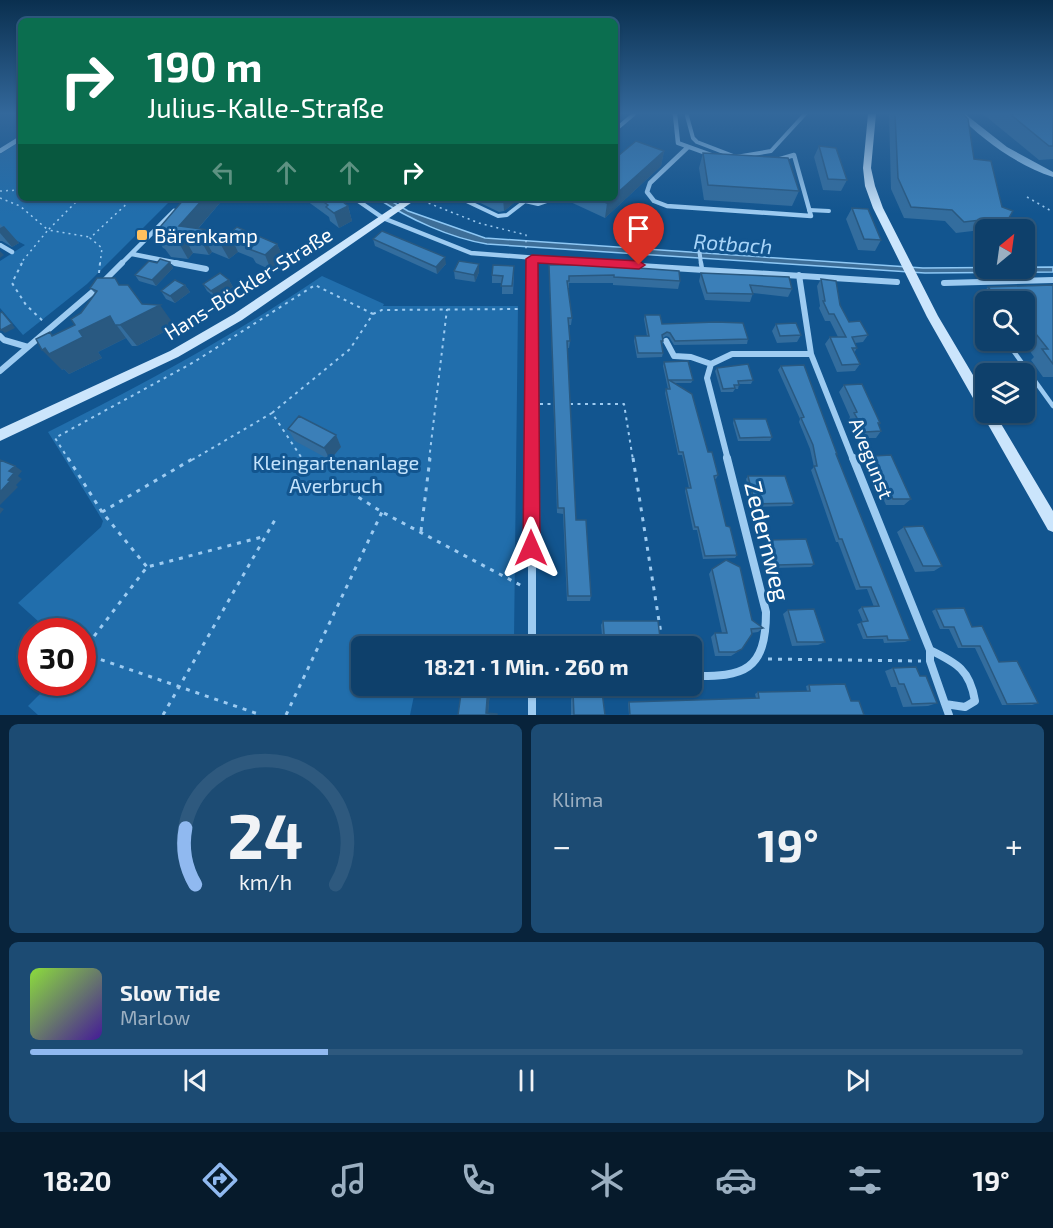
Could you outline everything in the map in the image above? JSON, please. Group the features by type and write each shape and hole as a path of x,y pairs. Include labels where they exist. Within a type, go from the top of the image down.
{"main road":[{"path":"868,147 867,160 870,186 878,208 905,263 975,391"},
{"name":"Hans-Böckler-Straße","path":"0,435 174,354 238,317 388,215 414,201"},
{"path":"993,423 1053,525"}],"street":[{"path":"688,147 650,183 647,192 654,201 667,206 811,216 796,155 775,160"},
{"path":"689,147 731,162 742,162"},
{"path":"1000,147 1053,175"},
{"path":"360,201 471,253 532,259 897,282"},
{"path":"0,371 97,288 181,204"},
{"path":"0,245 12,252"},
{"path":"132,255 206,268"},
{"path":"532,259 532,636"},
{"name":"Avegunst","path":"799,275 811,354 930,650 930,661 949,715"},
{"path":"944,283 1053,280"},
{"path":"1,340 28,347"},
{"path":"666,341 674,356 691,357 711,364 732,354 811,354"},
{"name":"Zedernweg","path":"711,364 707,378 766,612 767,628 756,659"},
{"path":"930,650 966,669 974,687 975,701 965,707 945,704"},
{"path":"702,675 739,673 756,659"},
{"path":"532,696 532,715"}],"lane":[{"path":"712,147 736,156 771,151 774,147"},
{"path":"466,201 498,216 507,215 525,201 538,204 546,201"},
{"path":"809,210 829,211"},
{"path":"699,248 702,269"},
{"path":"1014,351 1053,405"}],"path":[{"path":"0,191 18,190"},
{"path":"1027,197 1053,212"},
{"path":"0,198 20,206 48,230 90,238 102,248 97,288"},
{"path":"50,328 26,305 12,283 19,266 48,230 77,201"},
{"path":"90,238 130,201"},
{"path":"414,201 526,235 526,248"},
{"path":"147,567 102,512 55,438 194,362 315,285 373,314"},
{"path":"422,531 447,309"},
{"path":"102,512 272,413 350,349 373,314 382,310 518,309"},
{"path":"531,404 624,404 661,636"},
{"path":"272,413 307,465"},
{"path":"350,492 382,512 422,531 531,591"},
{"path":"286,715 382,512"},
{"path":"164,715 276,518"},
{"path":"96,634 147,567 266,536"},
{"path":"96,658 261,715"},
{"path":"756,659 930,661"}],"green space":[{"path":"11,147 18,147 18,201 170,201 87,284 23,335 0,308 0,261 25,245 0,232 0,154"},
{"name":"Kleingartenanlage Averbruch","path":"322,276 384,304 383,306 518,306 514,636 351,636 351,696 414,696 410,715 38,715 28,706 38,696 96,696 96,618 35,618 18,603 101,527 103,521 48,432 119,396 255,319"}],"shaded area":[{"path":"382,201 391,201 408,211 485,238 923,268 975,268 975,273 925,273 487,244 430,227"},
{"path":"1035,267 1053,267 1053,272 1035,272"}],"building":[{"path":"628,147 654,147 664,151 618,192 618,156"},
{"path":"819,147 836,148 847,180 828,179"},
{"path":"897,147 972,147 974,159 991,161 1002,207 1013,211 1008,219 975,219 964,222 952,210 911,207 898,178"},
{"path":"703,153 788,158 799,191 708,185"},
{"path":"182,201 201,201 179,226 230,233 237,227 277,244 265,255 249,249 253,246 231,237 221,245 204,238 201,241 185,239 180,245 161,242 168,235 154,234"},
{"path":"322,201 342,201 348,206 334,213 326,207 328,205"},
{"path":"852,208 868,209 881,240 864,239"},
{"path":"382,231 445,257 436,267 373,239"},
{"path":"160,259 170,262 152,280 135,275 149,261 157,263"},
{"path":"459,261 479,264 474,275 454,271"},
{"path":"493,265 514,266 512,286 501,286 503,276 492,275"},
{"path":"549,265 597,265 679,271 680,281 614,277 614,275 569,276 569,281 567,281 572,318 568,318 570,341 567,341 576,520 586,520 591,596 568,596 564,508 558,508"},
{"path":"220,273 229,280 211,291 203,284"},
{"path":"701,273 789,277 792,289 750,285 753,294 707,293"},
{"path":"97,278 115,278 119,285 128,285 142,304 160,305 120,325 115,325 110,316 79,331 83,337 49,354 45,348 42,350 36,339 50,332 52,336 75,325 71,319 81,313 97,291 90,288"},
{"path":"821,279 836,281 840,305 849,322 860,321 868,335 852,337 857,348 852,348 860,364 842,365 830,337 846,337 834,314 829,314 823,301 825,301"},
{"path":"175,280 185,285 170,296 161,291"},
{"path":"1053,285 1053,364 1042,349 1048,349 1035,333 1035,291 991,291 988,287"},
{"path":"2,312 12,324 1,330 0,313"},
{"path":"645,315 660,315 662,324 743,323 748,339 675,341 667,332 662,335 663,353 638,353 635,336 649,336"},
{"path":"796,323 801,335 780,336 776,324"},
{"path":"688,361 693,380 669,380 692,394 708,452 712,452 718,475 714,476 726,526 730,527 737,555 705,556 698,527 695,527 686,488 691,488 683,452 679,452 666,389 670,389 664,362"},
{"path":"748,364 753,380 738,381 739,385 734,385 735,388 723,389 717,368"},
{"path":"804,365 836,454 910,640 888,640 887,636 867,637 861,622 868,621 862,607 879,606 871,587 860,587 842,539 839,539 814,466 817,466 813,445 801,418 804,417 781,366"},
{"path":"862,384 880,423 878,423 881,431 865,432 854,413 857,412 844,385"},
{"path":"299,416 336,435 324,448 288,429"},
{"path":"734,419 766,419 772,437 740,438"},
{"path":"891,455 911,499 893,499 873,456"},
{"path":"0,460 15,466 9,471 14,473 8,480 10,481 0,492"},
{"path":"748,476 785,476 794,503 755,504"},
{"path":"923,526 942,566 923,566 904,527"},
{"path":"806,539 814,564 777,565 769,540"},
{"path":"726,560 740,567 752,620 763,628 751,629 752,634 742,649 736,652 719,652 715,633 727,633 712,569"},
{"path":"964,608 972,627 982,626 999,662 1017,661 1038,703 1007,704 980,646 962,646 954,627 944,627 936,609"},
{"path":"814,609 825,642 797,642 788,610"},
{"path":"603,621 658,621 660,636 604,636"},
{"path":"916,667 920,676 926,676 937,703 912,704 904,684 899,684 893,668"},
{"path":"845,684 851,701 859,701 864,715 630,715 629,702 759,698 758,692 810,691 809,685"},
{"path":"461,696 487,696 486,713 497,714 497,715 458,715"},
{"path":"573,696 603,696 605,715 574,715"}],"place":[{"name":"Bärenkamp","path":"142,235"}],"route":[{"path":"531,548 532,259 639,265"}],"water label":[{"name":"Rotbach","path":"733,243"}]}
